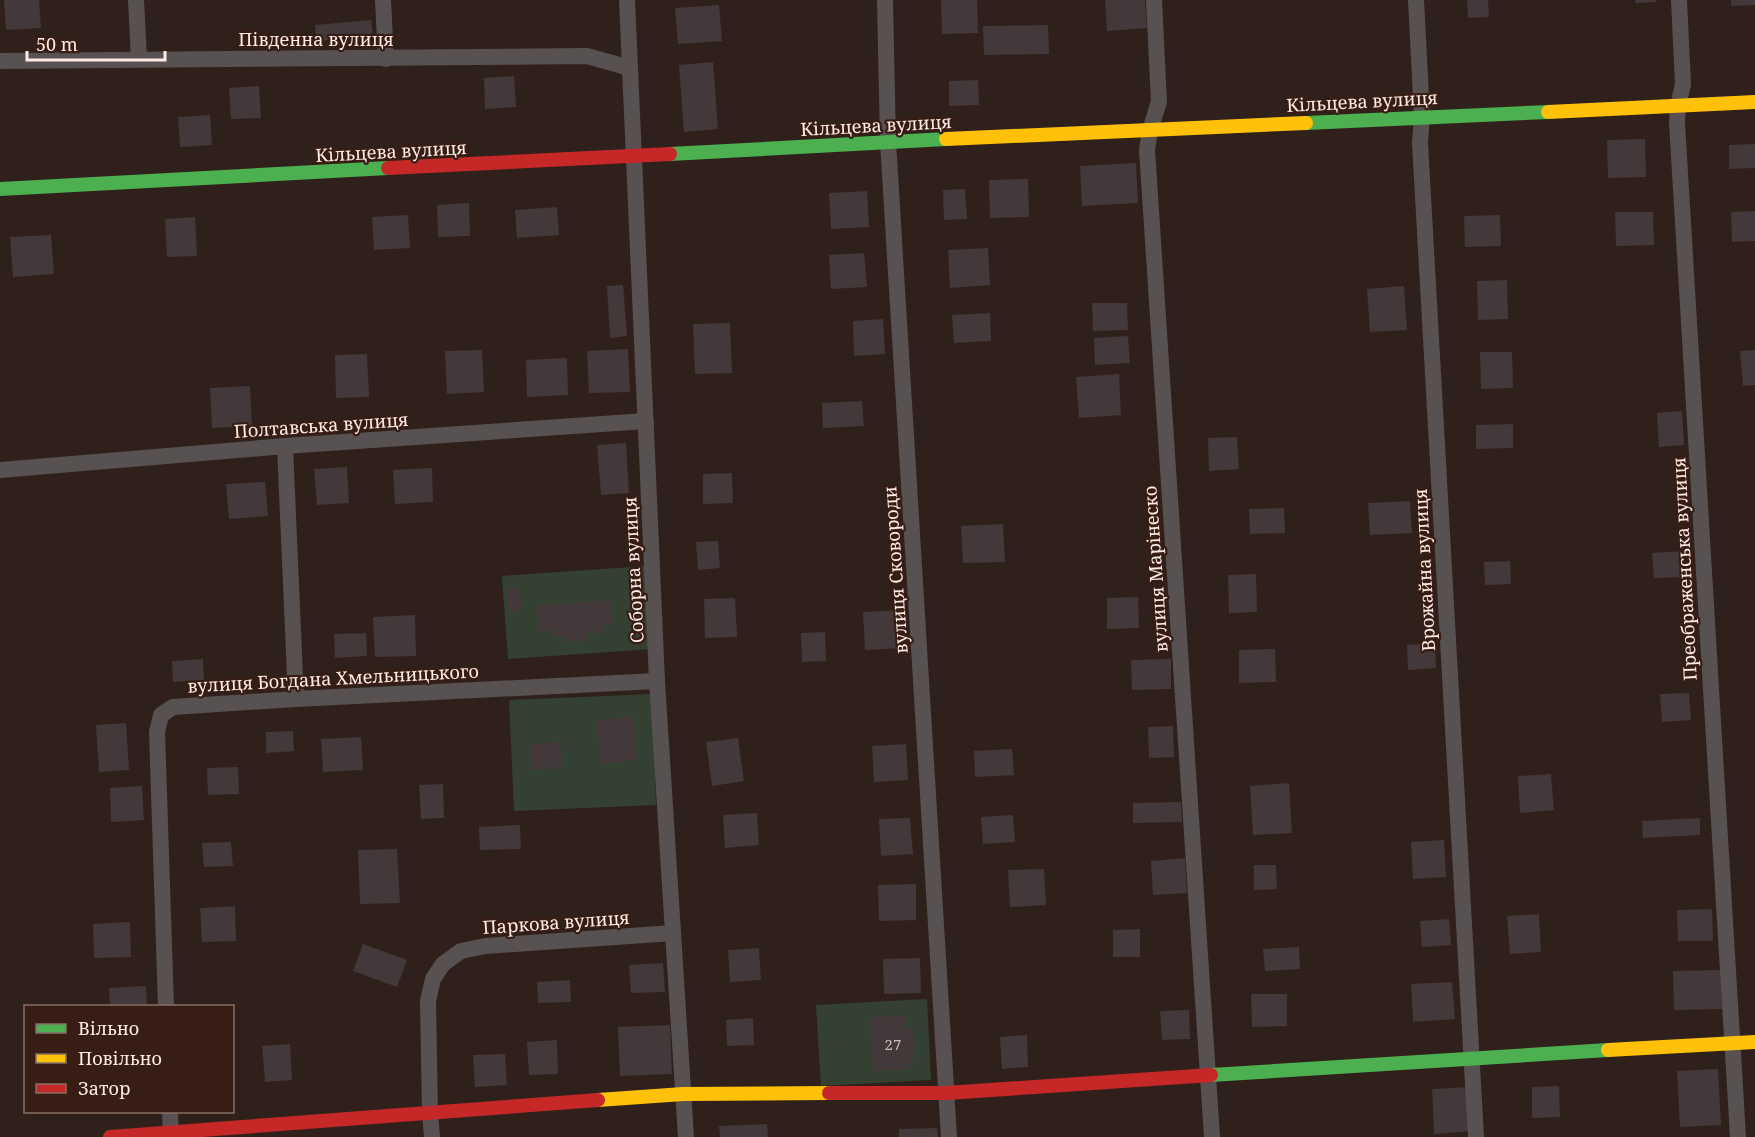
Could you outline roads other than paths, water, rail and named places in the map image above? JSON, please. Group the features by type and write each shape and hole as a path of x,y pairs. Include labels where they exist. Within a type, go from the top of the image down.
{"street":[{"path":"136,0 139,59"},
{"path":"383,0 386,58"},
{"name":"Соборна вулиця","path":"627,0 657,681 686,1137"},
{"name":"вулиця Сковороди","path":"885,0 888,142 950,1137"},
{"name":"вулиця Марінеско","path":"1154,0 1159,102 1150,129 1147,150 1212,1137"},
{"name":"Врожайна вулиця","path":"1416,0 1422,116 1420,155 1476,1137"},
{"name":"Преображенська вулиця","path":"1679,0 1683,84 1678,106 1678,135 1738,1137"},
{"name":"Південна вулиця","path":"0,60 587,56 630,68"},
{"name":"Кільцева вулиця","path":"0,189 1150,129 1755,102"},
{"name":"Полтавська вулиця","path":"0,470 285,446 646,420"},
{"path":"285,446 296,699"},
{"name":"вулиця Богдана Хмельницького","path":"166,1005 157,732 161,715 173,706 657,681"},
{"name":"Паркова вулиця","path":"432,1137 428,1001 433,979 443,964 461,951 485,946 673,933"},
{"path":"110,1137 171,1135 684,1094 946,1093 1471,1058 1755,1042"},
{"path":"170,1113 171,1135"}]}
